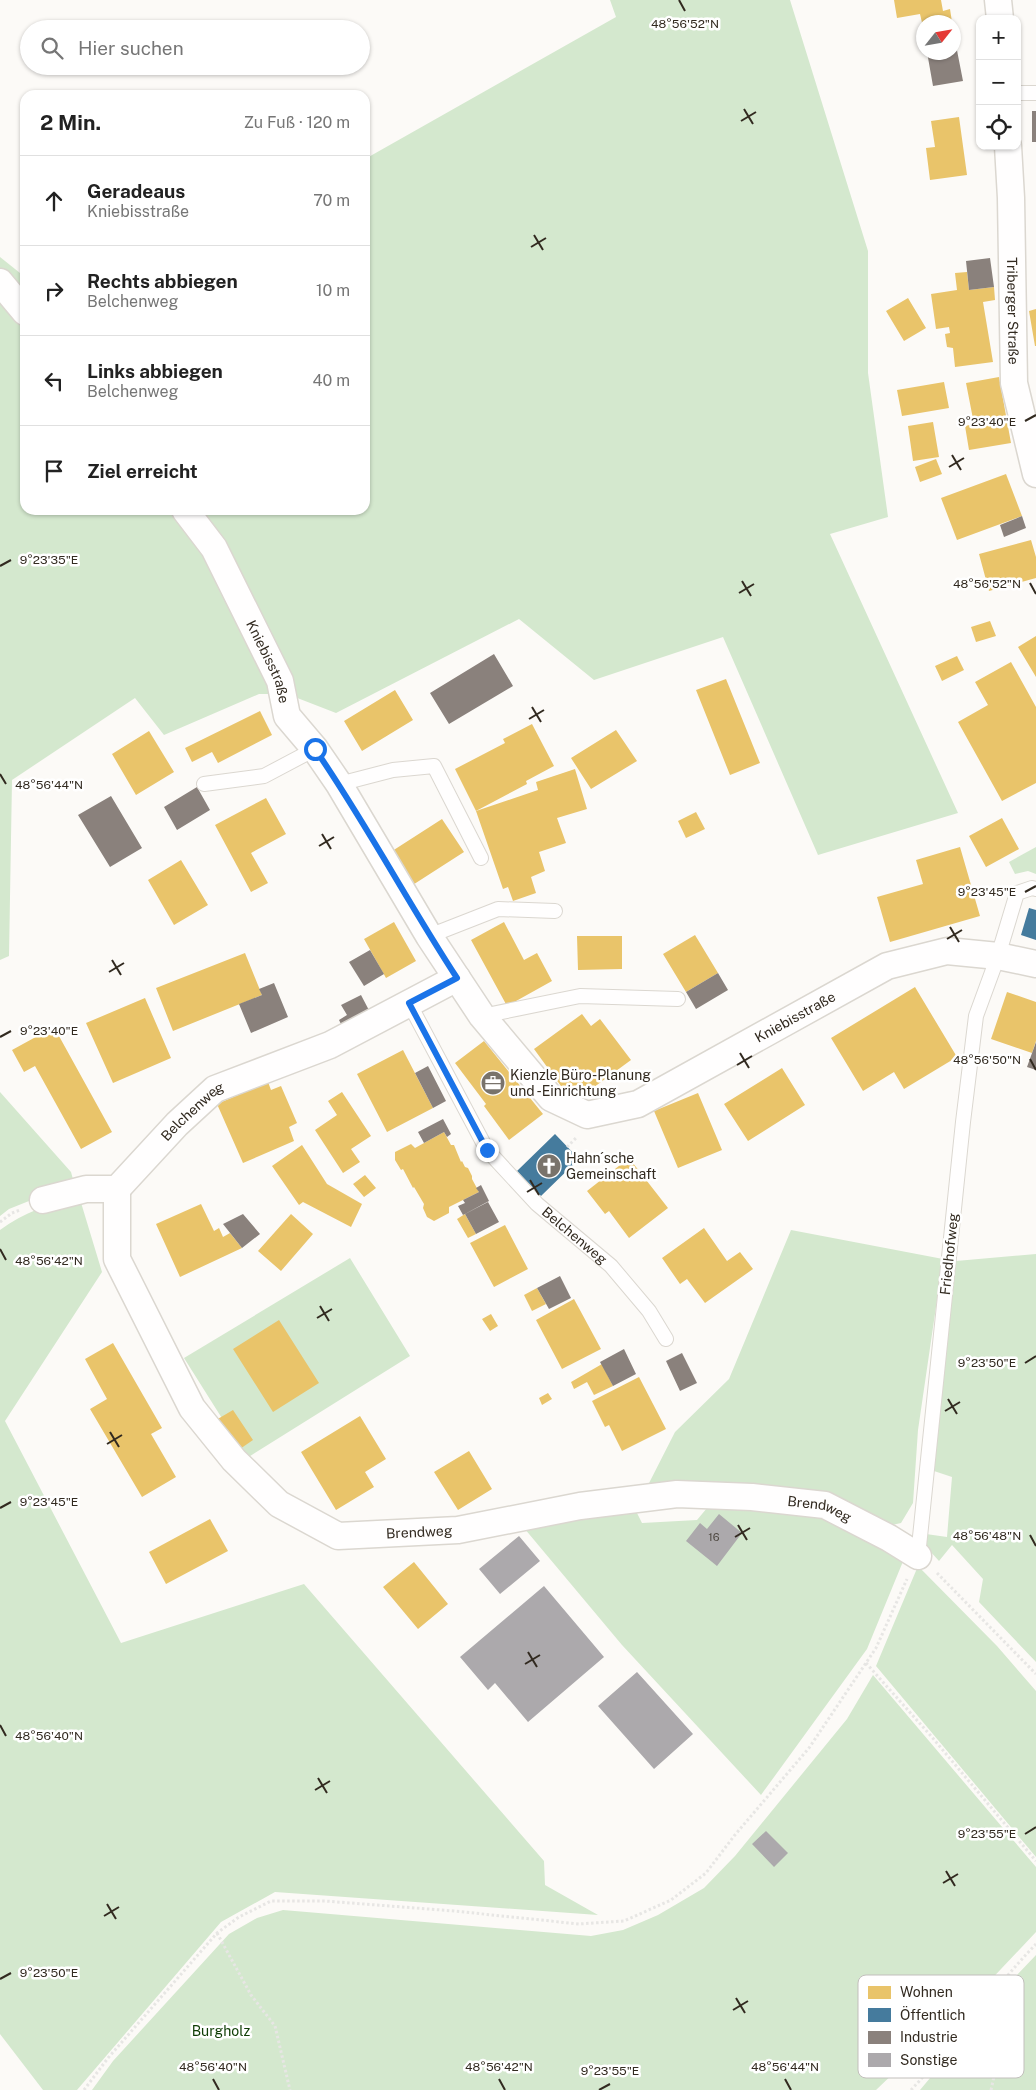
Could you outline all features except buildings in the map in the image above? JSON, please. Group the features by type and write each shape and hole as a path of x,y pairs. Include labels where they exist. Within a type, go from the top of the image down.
{"street":[{"path":"998,0 1000,15"},
{"name":"Triberger Straße","path":"1008,150 1011,198 1014,383 1036,474"},
{"path":"0,282 20,306"},
{"name":"Kniebisstraße","path":"188,515 214,548 280,681 287,716 315,749 339,784 429,936 482,1016 551,1098 586,1114 638,1104 887,966 947,951 998,956 1036,964"},
{"name":"Belchenweg","path":"117,1189 177,1124 215,1089 330,1045 457,978"},
{"path":"44,1200 86,1189 117,1189"},
{"name":"Brendweg","path":"117,1189 117,1259 192,1408 234,1460 279,1504 338,1536 458,1530 580,1506 677,1498 752,1497 825,1505 889,1538 918,1556"}],"lane":[{"path":"1021,93 1036,93"},
{"path":"204,784 264,776 315,749"},
{"path":"339,784 393,770 434,766 481,858"},
{"name":"Friedhofweg","path":"918,1556 963,1122 976,1016 1018,893 1032,888 1036,889"},
{"path":"429,936 498,908 555,911"},
{"path":"482,1016 580,996 678,999"},
{"name":"Belchenweg","path":"409,1003 487,1150 537,1204 611,1266 649,1311 666,1339"}],"path":[{"path":"84,2090 108,2058 217,1933 239,1916 271,1901 325,1901 454,1911 579,1924 624,1921 671,1900 706,1873 734,1836 809,1748 876,1648 918,1556 998,1633 1036,1674"},
{"path":"866,1663 931,1736 1036,1861"},
{"path":"217,1933 251,1995 275,2026 290,2090"},
{"path":"1006,1974 1036,1944"},
{"path":"911,2090 922,2078"}],"green space":[{"path":"610,0 790,0 868,251 868,373 888,517 830,534 958,813 818,855 723,637 594,680 519,619 336,713 287,694 259,694 164,735 135,698 12,780 9,956 0,960 0,257 20,273 20,515 370,515 370,156 616,17"},
{"path":"1036,847 1036,874 1028,871 1015,874 1009,862"},
{"path":"0,1092 71,1172 74,1183 9,1209 0,1216"},
{"path":"79,1196 102,1272 5,1421 121,1643 304,1584 544,1861 545,1885 598,1915 275,1892 221,1922 77,2090 43,2090 0,2034 0,1230 18,1218 38,1209"},
{"path":"791,1230 943,1259 918,1430 913,1503 901,1523 892,1525 882,1521 645,1491 675,1432 729,1379"},
{"path":"1036,1254 1036,1662 979,1602 983,1579 952,1545 939,1561 929,1550 924,1540 926,1534 947,1537 952,1477 934,1471 956,1261"},
{"path":"350,1258 410,1356 247,1458 184,1358"},
{"path":"712,1502 823,1514 904,1559 867,1649 761,1795 622,1645 524,1528 636,1511 642,1523 697,1520"},
{"path":"918,1566 997,1646 1036,1691 1036,1857 876,1666"},
{"name":"Burgholz","path":"873,1675 1036,1867 1036,1932 995,1975 858,1975 858,2078 889,2078 876,2090 92,2090 113,2061 229,1934 257,1918 283,1910 591,1936 623,1930 658,1915 704,1888 735,1856 847,1719"},
{"path":"1036,1955 1036,2090 920,2090 930,2078 1024,2078 1024,1975 1017,1975"}],"place":[{"name":"Kienzle Büro-Planung und -Einrichtung","path":"493,1083"},
{"name":"Hahn´sche Gemeinschaft","path":"549,1166"}],"route":[{"path":"315,749 339,784 429,936 457,978 409,1003 487,1150"}]}
